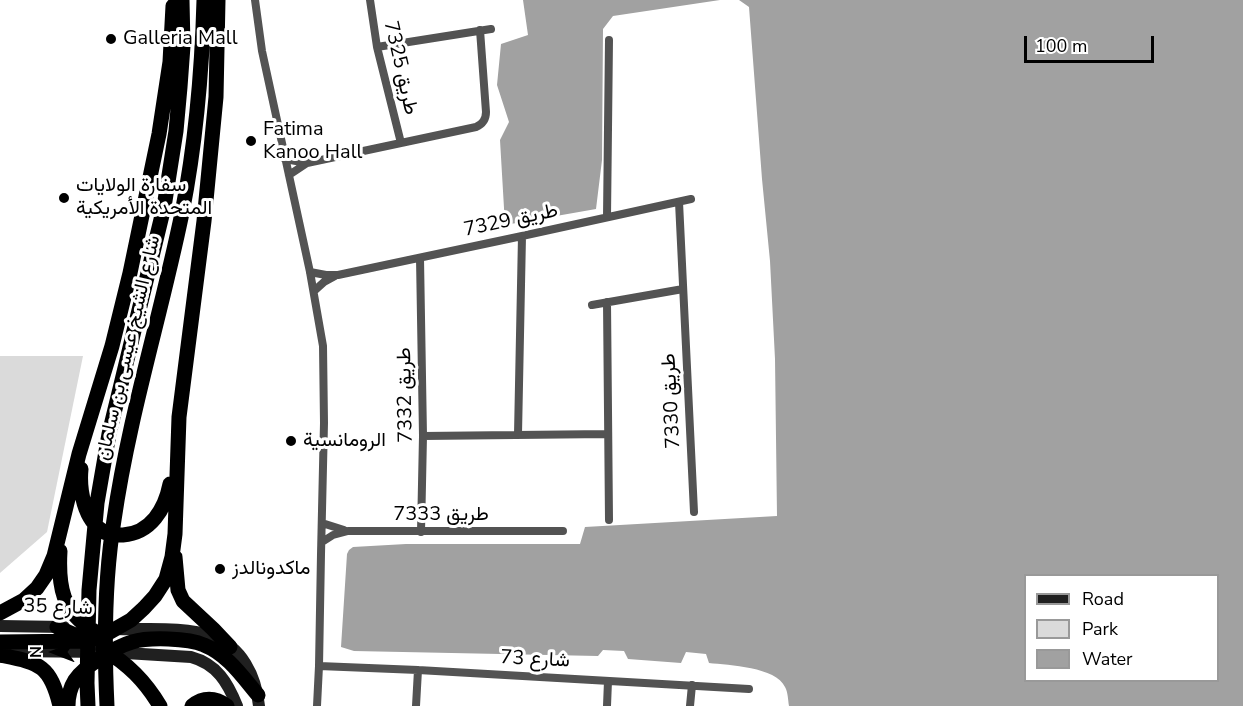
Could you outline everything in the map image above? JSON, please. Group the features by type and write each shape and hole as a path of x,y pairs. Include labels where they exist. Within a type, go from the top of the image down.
{"highway":[{"path":"0,613 24,600 37,588 54,556 77,463 123,304 159,134 170,62 174,0"},
{"name":"شارع الشيخ عيسى بن سلمان","path":"88,706 89,590 97,503 109,434 164,207 176,131 180,87 183,46 182,0"},
{"name":"شارع الشيخ عيسى بن سلمان","path":"107,706 105,644 113,521 189,174 198,110 204,0"},
{"path":"218,0 215,108 180,417 175,534 176,574 178,590 183,601 230,647"},
{"path":"91,419 81,471 82,496 94,522 110,535 137,532 157,517 167,499 177,453"},
{"path":"62,527 60,583 65,601 75,617 121,651 125,664 148,687 160,706"},
{"path":"0,642 99,634 131,620 144,608 165,579 172,557 175,534"},
{"path":"57,627 99,634"},
{"path":"68,706 71,688 82,672 121,651 131,642 147,639 196,642 206,646 224,657 239,672 258,700"},
{"path":"0,653 38,665 47,673 56,689 60,706"},
{"path":"192,706 204,699 214,698 227,706"}],"street":[{"path":"255,0 262,51 314,291 323,346 320,666 317,706"},
{"name":"طريق 7325","path":"370,0 377,47 401,143"},
{"path":"377,47 491,29"},
{"name":"طريق 7325","path":"289,175 307,163 481,125 486,112 480,30"},
{"path":"607,217 609,40"},
{"name":"طريق 7325","path":"285,159 307,163"},
{"name":"طريق 7329","path":"310,272 338,275 691,199"},
{"name":"طريق 7330","path":"679,201 694,512"},
{"path":"518,434 522,236"},
{"name":"طريق 7332","path":"420,258 423,436 421,532"},
{"name":"طريق 7329","path":"314,291 324,282 338,275"},
{"path":"592,304 683,289"},
{"path":"607,302 609,520"},
{"path":"423,436 608,434"},
{"path":"322,523 348,531"},
{"name":"طريق 7333","path":"321,542 333,535 348,531 563,531"},
{"name":"شارع 35","path":"0,626 57,627"},
{"path":"99,634 147,629 191,631 213,636 242,658 252,674 258,700"},
{"path":"0,653 121,651 200,659 221,675 237,706"},
{"name":"شارع 73","path":"320,666 749,689"},
{"path":"416,706 418,670"},
{"path":"607,706 608,681"},
{"path":"690,706 692,685"}],"green space":[{"path":"0,356 83,356 47,532 0,573"}],"water":[{"path":"523,0 720,0 613,16 603,29 602,160 596,209 505,225 500,140 509,122 497,85 501,44 528,35"},
{"path":"739,0 1243,0 1243,706 789,706 785,687 780,680 751,668 709,663 706,654 686,652 681,663 628,659 624,651 603,650 598,656 354,651 341,647 347,554 353,547 406,544 580,544 585,527 777,516 775,359 770,261 749,7"}],"place":[{"name":"Galleria Mall","path":"111,39"},
{"name":"Fatima Kanoo Hall","path":"251,141"},
{"name":"سفارة الولايات المتحدة الأمريكية","path":"64,198"},
{"name":"الرومانسية","path":"291,441"},
{"name":"ماكدونالدز","path":"220,569"}]}
